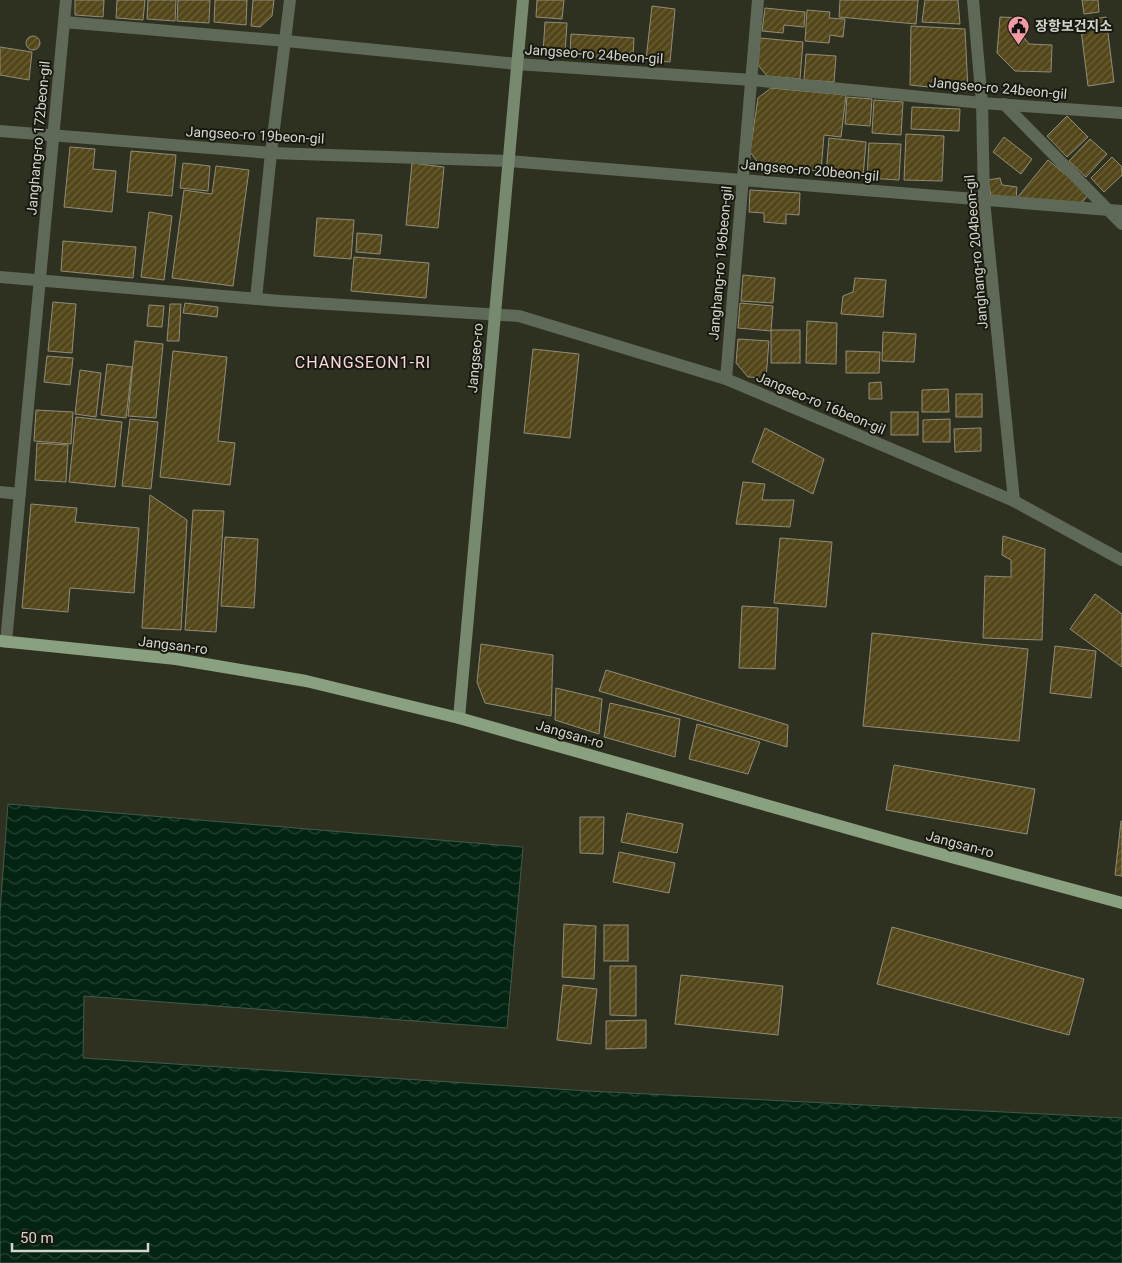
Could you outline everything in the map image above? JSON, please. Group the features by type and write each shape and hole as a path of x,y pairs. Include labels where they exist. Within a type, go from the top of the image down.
{"main road":[{"name":"Jangseo-ro","path":"458,718 523,0"},
{"name":"Jangsan-ro","path":"3,641 176,659 297,679 458,718 907,846 1122,903"}],"street":[{"name":"Janghang-ro 172beon-gil","path":"3,641 20,494 66,0"},
{"path":"256,299 271,153 290,0"},
{"name":"Janghang-ro 196beon-gil","path":"726,379 758,0"},
{"name":"Janghang-ro 204beon-gil","path":"973,0 982,103 984,200 1014,501"},
{"name":"Jangseo-ro 24beon-gil","path":"64,22 286,41 517,64 752,80 982,103 1122,112"},
{"path":"1004,104 1122,224"},
{"name":"Jangseo-ro 19beon-gil","path":"0,131 271,153 508,161"},
{"name":"Jangseo-ro 20beon-gil","path":"508,161 1122,211"},
{"path":"0,277 41,280"},
{"name":"Jangseo-ro 16beon-gil","path":"41,280 256,299 519,316 726,379 1014,501 1122,560"},
{"path":"0,492 20,494"}],"water":[{"path":"8,804 523,847 507,1028 84,996 83,1058 588,1091 1122,1118 1122,1263 0,1263 0,912"}],"building":[{"path":"75,0 104,0 103,17 75,15"},
{"path":"117,0 145,0 143,20 116,18"},
{"path":"148,0 176,0 175,21 147,19"},
{"path":"178,0 210,0 209,23 177,21"},
{"path":"215,0 247,0 246,25 214,22"},
{"path":"253,0 274,0 272,16 260,27 251,26"},
{"path":"537,0 564,0 562,19 536,17"},
{"path":"840,0 918,0 916,24 839,17"},
{"path":"925,0 958,0 960,24 922,22"},
{"path":"1082,0 1098,0 1099,12 1084,14"},
{"path":"652,6 675,9 670,62 646,60"},
{"path":"765,8 805,12 804,27 784,25 783,33 762,31"},
{"path":"807,10 830,12 829,18 845,19 843,37 830,35 829,43 805,41"},
{"name":"장항보건지소","path":"1000,17 1024,18 1022,35 1029,44 1052,45 1051,72 1015,71 997,53"},
{"path":"1106,17 1114,82 1088,86 1080,21"},
{"path":"545,22 567,23 565,54 543,53"},
{"path":"911,26 965,29 968,91 910,85"},
{"path":"571,34 634,38 633,60 570,55"},
{"path":"30,36 36,36 40,43 36,50 30,50 26,46 26,40"},
{"path":"760,38 803,42 800,79 767,76 758,65"},
{"path":"0,47 32,52 29,80 0,75"},
{"path":"806,54 836,56 834,82 804,80"},
{"path":"771,88 846,95 841,137 824,135 821,171 760,165 750,152 758,98"},
{"path":"847,97 872,99 870,126 845,124"},
{"path":"874,100 903,102 901,135 872,133"},
{"path":"912,107 960,109 959,131 911,129"},
{"path":"1067,116 1088,137 1067,157 1047,136"},
{"path":"906,134 944,136 942,181 904,180"},
{"path":"1004,137 1032,159 1021,174 993,152"},
{"path":"829,138 866,142 863,177 826,174"},
{"path":"1090,139 1107,154 1086,177 1069,161"},
{"path":"869,143 901,144 899,180 867,178"},
{"path":"70,147 95,149 93,169 116,171 112,212 64,207"},
{"path":"131,151 176,155 172,196 127,192"},
{"path":"1112,157 1122,167 1122,175 1104,192 1091,178"},
{"path":"1048,160 1089,194 1079,206 1017,198"},
{"path":"183,163 210,166 208,191 180,188"},
{"path":"412,163 444,167 438,228 406,225"},
{"path":"216,166 249,170 233,286 172,278 184,190 212,194"},
{"path":"1000,178 1002,185 1017,187 1016,199 991,196 988,180"},
{"path":"750,190 800,193 799,215 786,214 786,224 764,222 764,213 749,212"},
{"path":"149,212 172,216 164,280 141,277"},
{"path":"317,218 354,220 351,259 314,256"},
{"path":"357,233 382,235 380,254 356,252"},
{"path":"63,241 136,247 133,278 61,271"},
{"path":"354,257 429,263 426,298 351,291"},
{"path":"743,275 775,278 773,303 741,301"},
{"path":"855,278 886,280 883,317 841,314 843,296 853,292"},
{"path":"53,302 76,304 72,353 48,351"},
{"path":"185,303 218,307 217,317 183,313"},
{"path":"740,303 773,306 771,331 738,328"},
{"path":"170,304 181,304 179,341 167,341"},
{"path":"149,305 164,306 162,327 147,326"},
{"path":"807,321 837,323 836,364 806,363"},
{"path":"771,330 800,330 800,363 771,363"},
{"path":"883,332 916,334 914,362 882,361"},
{"path":"738,339 769,341 766,378 748,377 736,363"},
{"path":"135,341 163,344 156,418 128,416"},
{"path":"533,349 579,354 570,438 524,433"},
{"path":"173,351 227,357 218,441 235,443 230,485 160,477"},
{"path":"846,351 880,352 879,373 846,373"},
{"path":"47,356 73,358 70,385 44,382"},
{"path":"107,364 132,367 126,418 101,415"},
{"path":"80,370 101,373 96,417 75,414"},
{"path":"881,382 882,399 869,399 869,383"},
{"path":"948,389 949,412 922,412 922,390"},
{"path":"956,394 982,394 982,417 956,417"},
{"path":"36,410 73,412 71,444 34,441"},
{"path":"891,412 918,412 918,435 891,435"},
{"path":"76,417 122,422 115,487 69,482"},
{"path":"130,419 158,422 151,489 122,486"},
{"path":"950,419 950,442 923,442 923,420"},
{"path":"765,428 824,459 813,494 752,462"},
{"path":"981,428 981,451 955,452 954,429"},
{"path":"37,443 68,445 66,482 35,480"},
{"path":"743,482 765,484 762,500 794,500 790,527 736,524"},
{"path":"150,495 187,520 181,630 142,628"},
{"path":"31,504 77,508 75,522 139,528 134,593 70,588 68,612 22,608"},
{"path":"193,510 224,511 216,632 185,630"},
{"path":"1003,536 1045,549 1042,640 983,638 985,576 1011,577 1011,560 1002,555"},
{"path":"225,537 258,539 254,608 221,606"},
{"path":"780,538 832,542 826,607 774,603"},
{"path":"1095,594 1122,614 1122,667 1070,629"},
{"path":"742,606 778,608 775,669 739,668"},
{"path":"872,633 1028,649 1019,741 863,726"},
{"path":"481,644 553,655 551,716 485,703 477,682"},
{"path":"1055,646 1096,651 1091,698 1050,693"},
{"path":"606,670 788,725 787,747 599,691"},
{"path":"556,688 602,699 599,734 555,720"},
{"path":"610,703 680,719 675,757 604,737"},
{"path":"697,724 760,742 748,774 689,759"},
{"path":"894,765 1035,789 1027,834 886,810"},
{"path":"627,813 683,824 677,853 621,842"},
{"path":"580,817 604,817 603,854 580,853"},
{"path":"1122,821 1122,876 1115,875"},
{"path":"619,852 675,863 669,893 613,882"},
{"path":"564,924 596,926 594,979 562,977"},
{"path":"604,925 628,925 628,961 604,961"},
{"path":"892,927 1084,979 1069,1035 877,984"},
{"path":"610,966 636,966 636,1016 610,1015"},
{"path":"681,975 783,986 778,1035 675,1024"},
{"path":"563,985 597,989 591,1044 557,1040"},
{"path":"646,1020 646,1048 606,1049 606,1021"}],"place":[{"name":"장항보건지소","path":"1019,45"}],"district":[{"name":"CHANGSEON1-RI","path":"363,362"}]}
